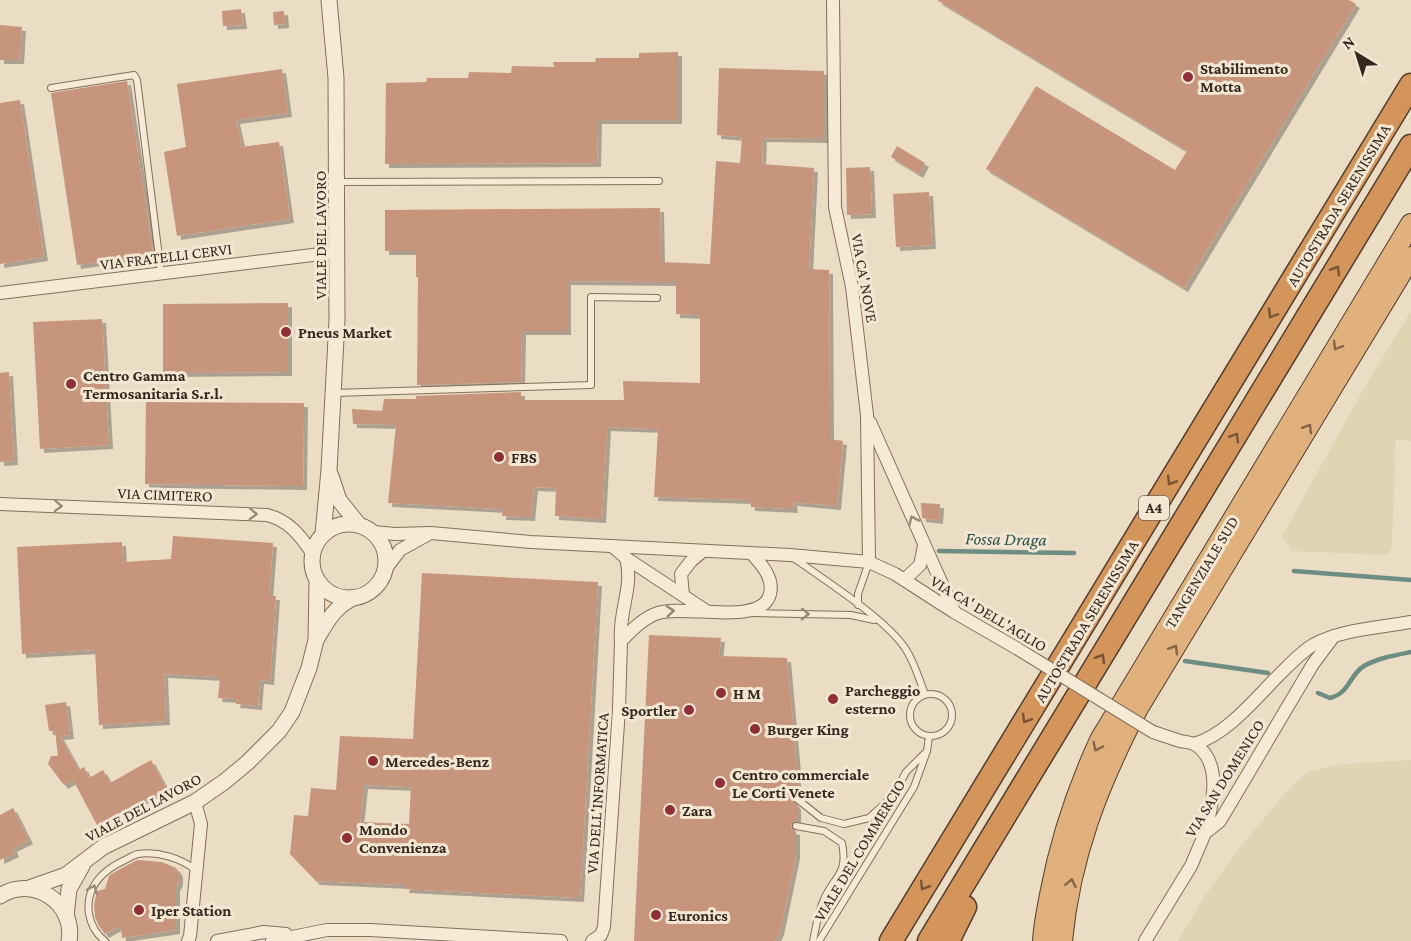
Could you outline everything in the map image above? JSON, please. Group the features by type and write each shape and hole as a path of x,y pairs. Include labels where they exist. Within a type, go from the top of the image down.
{"highway":[{"name":"AUTOSTRADA SERENISSIMA","path":"891,941 1411,85"},
{"name":"AUTOSTRADA SERENISSIMA","path":"929,941 1411,146"},
{"name":"TANGENZIALE SUD","path":"1043,941 1053,877 1065,829 1085,773 1100,740 1411,224"},
{"name":"TANGENZIALE SUD","path":"1062,941 1065,912 1077,852 1092,804 1114,753 1138,708 1411,257"},
{"name":"A4","path":"948,941 981,876 1013,803"}],"street":[{"name":"VIALE DEL LAVORO","path":"316,640 317,581 313,573 312,553 322,534 329,470 338,320 336,78 328,0"},
{"name":"VIA CA' NOVE","path":"833,0 835,207 852,287 867,415 869,562"},
{"name":"VIA FRATELLI CERVI","path":"0,293 337,252"},
{"path":"867,415 954,612"},
{"name":"VIALE DEL LAVORO","path":"329,470 339,500 358,525 373,532"},
{"name":"VIA CIMITERO","path":"0,504 267,515 276,517 291,527 300,535 312,553"},
{"path":"322,534 339,525 358,525"},
{"path":"373,532 431,533 531,542 790,555 869,562"},
{"path":"373,532 384,549 385,570"},
{"path":"385,570 400,550 431,533"},
{"path":"904,580 920,565 924,545"},
{"path":"612,546 626,558 706,611"},
{"path":"683,595 681,574 703,551"},
{"path":"621,641 645,619 658,613 673,610 747,612 760,608 770,597 771,583 765,569 752,554"},
{"name":"VIA DELL'INFORMATICA","path":"592,941 601,935 604,927 619,710 620,630 629,578 626,558"},
{"name":"VIA CA' DELL'AGLIO","path":"869,562 904,580 1153,732 1194,744"},
{"name":"VIALE DEL LAVORO","path":"0,896 16,889 29,888 66,875 103,847 195,802 247,764 279,731 292,712 300,695 316,640 328,619 342,604 374,589 385,570"},
{"path":"317,581 333,595 353,598"},
{"path":"1205,832 1214,784 1212,768 1204,754 1194,744 1208,740 1223,730 1292,662 1312,646 1334,636 1411,622"},
{"name":"VIA SAN DOMENICO","path":"1145,941 1191,866 1205,832 1220,821 1313,664 1334,636"},
{"path":"188,941 201,824 195,802"},
{"name":"VIALE DEL LAVORO","path":"71,940 66,916 69,889 84,860"},
{"path":"29,888 48,894 61,907 66,916"},
{"path":"272,941 327,930 370,930 561,941"},
{"path":"217,941 264,932 299,935"}],"lane":[{"path":"51,88 134,75 137,80 161,274"},
{"path":"338,182 659,182"},
{"path":"334,393 591,385 591,297 657,298"},
{"path":"790,555 878,620 905,647 925,694"},
{"path":"858,605 858,594 869,562"},
{"path":"747,612 851,615 878,620"},
{"path":"925,694 943,697 949,703 952,711 952,720 947,730 937,736 929,737 920,733 910,721 912,706 925,694"},
{"name":"VIALE DEL COMMERCIO","path":"819,941 914,787 927,751 929,737"},
{"path":"797,799 821,818 843,824 869,818 893,795 906,772 927,751"},
{"path":"796,826 824,831 842,843 845,861 824,899 813,941"},
{"path":"105,941 94,931 88,904 91,891 98,879 110,867 138,854 170,856 196,870"}],"shaded area":[{"path":"1411,311 1411,441 1396,440 1392,546 1388,555 1292,551 1282,536 1366,385"},
{"path":"1411,760 1411,941 1178,941 1202,900 1242,845 1287,791 1307,772 1342,764"}],"building":[{"name":"Stabilimento Motta","path":"937,0 1349,0 1356,4 1184,288 986,169 1036,86 1175,170 1187,151"},
{"path":"241,9 243,25 223,26 222,11"},
{"path":"284,11 285,24 274,25 273,12"},
{"path":"0,25 22,27 20,60 0,60"},
{"path":"678,52 678,120 598,120 597,163 385,164 386,83 426,82 427,78 468,78 469,72 511,73 512,66 554,67 553,62 595,62 596,58 639,58 639,53"},
{"path":"719,68 824,71 824,139 763,138 762,164 814,168 809,269 829,270 830,439 843,441 837,506 793,502 794,509 751,507 750,500 654,497 658,429 607,427 602,519 555,516 556,488 534,487 531,517 502,516 503,509 388,503 396,425 353,424 352,409 382,411 384,399 521,392 521,400 624,400 623,381 700,383 700,315 676,314 676,282 567,281 567,331 522,331 521,382 417,385 418,277 416,277 416,251 385,251 385,210 660,208 661,262 710,264 716,161 740,163 742,137 717,135"},
{"path":"282,69 288,113 236,120 242,147 279,142 290,219 177,236 164,152 186,147 177,84"},
{"path":"127,81 153,254 77,265 51,93"},
{"path":"20,100 44,257 0,264 0,103"},
{"path":"897,146 925,163 919,174 891,157"},
{"path":"870,167 872,214 847,215 846,168"},
{"path":"929,192 932,245 896,247 893,194"},
{"path":"288,303 288,372 163,373 163,304"},
{"name":"Centro Gamma Termosanitaria S.r.l.","path":"102,319 109,445 40,449 33,322"},
{"path":"9,372 14,461 0,462 0,373"},
{"path":"146,402 304,403 303,486 145,484"},
{"path":"921,503 940,504 939,520 922,518"},
{"path":"173,536 273,543 269,596 276,596 270,681 260,680 258,706 236,704 237,699 218,698 220,677 164,674 166,721 99,725 95,650 22,654 17,547 122,542 123,562 171,559"},
{"path":"422,573 598,582 580,898 405,889 406,885 316,881 290,854 294,815 308,816 311,788 336,790 340,736 413,739","holes":["364,785 411,787 409,824 360,822"]},
{"name":"Centro commerciale Le Corti Venete","path":"649,635 721,638 719,656 787,658 797,768 797,794 792,799 797,806 797,821 792,822 791,826 792,830 796,831 796,855 780,931 775,941 634,941"},
{"path":"66,702 70,735 60,736 79,770 84,767 89,778 103,770 110,783 151,760 166,788 97,825 73,780 64,785 48,764 51,756 58,756 55,731 49,731 45,705"},
{"path":"13,808 29,840 13,848 15,853 0,860 0,815"},
{"path":"137,860 162,862 176,868 179,873 179,882 176,887 176,930 122,938 121,925 105,934 95,917 94,905 97,891 105,889 109,876"}],"waterway":[{"name":"Fossa Draga","path":"939,551 1074,553"},
{"name":"Fossa Draga","path":"1294,571 1411,580"},
{"path":"1318,693 1330,698 1337,696 1346,688 1355,674 1369,663 1411,652"},
{"path":"1185,661 1268,673"}],"place":[{"name":"Stabilimento Motta","path":"1188,77"},
{"name":"Pneus Market","path":"286,332"},
{"name":"Centro Gamma Termosanitaria S.r.l.","path":"71,384"},
{"name":"FBS","path":"499,457"},
{"name":"H M","path":"721,693"},
{"name":"Parcheggio esterno","path":"833,699"},
{"name":"Sportler","path":"689,710"},
{"name":"Burger King","path":"755,729"},
{"name":"Mercedes-Benz","path":"373,761"},
{"name":"Centro commerciale Le Corti Venete","path":"720,783"},
{"name":"Zara","path":"670,810"},
{"name":"Mondo Convenienza","path":"347,838"},
{"name":"Iper Station","path":"139,910"},
{"name":"Euronics","path":"656,915"}]}
